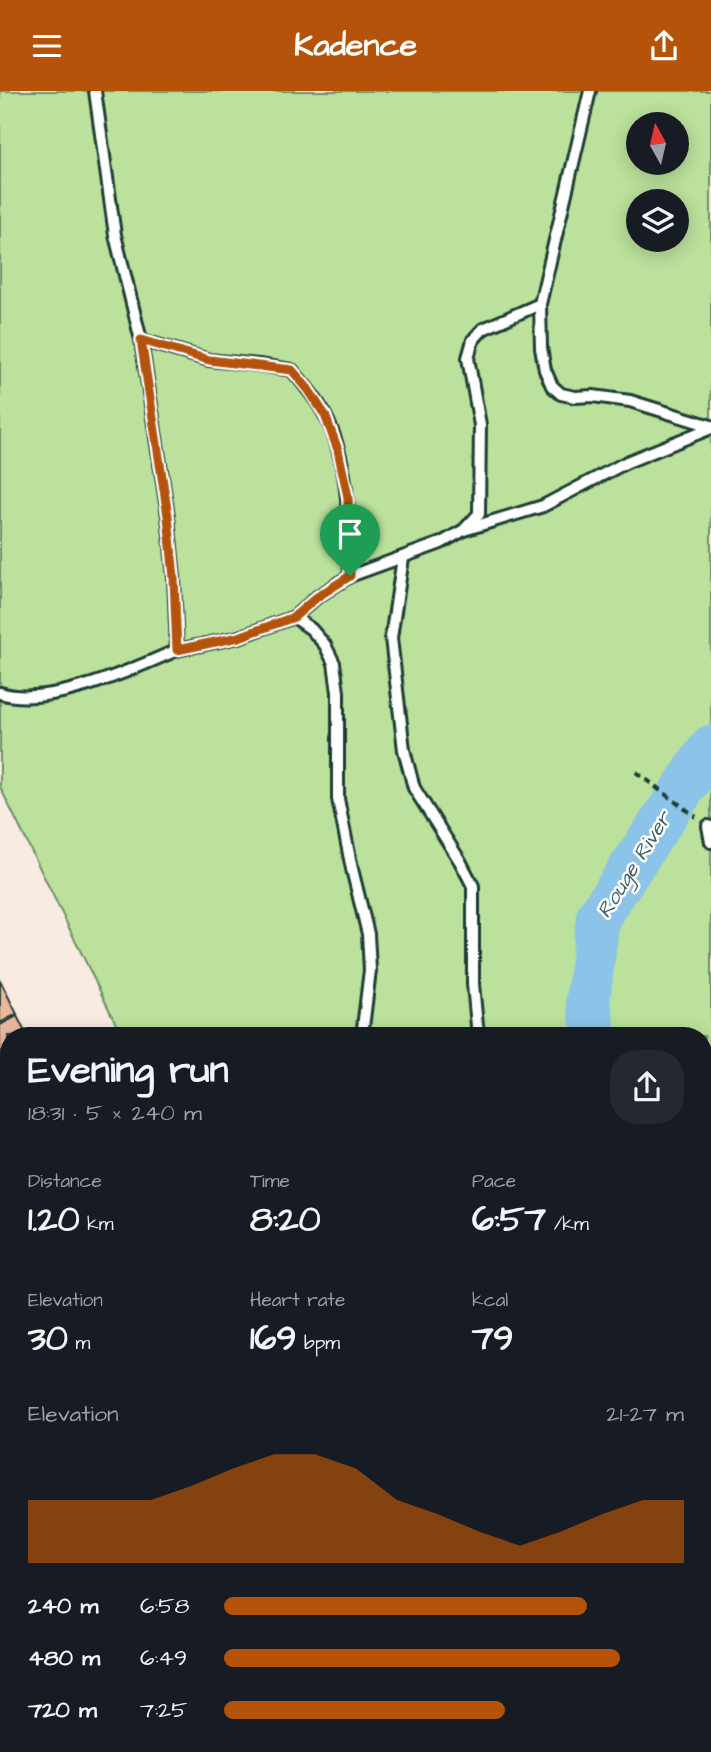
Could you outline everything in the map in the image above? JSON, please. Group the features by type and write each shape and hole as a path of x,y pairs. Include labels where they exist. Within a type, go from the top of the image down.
{"lane":[{"path":"95,91 115,235 141,340 168,516 177,650"},
{"path":"590,91 540,304 541,348 545,370 552,386 561,394 631,401 711,427"},
{"path":"464,530 479,514 480,425 468,358 474,340 483,329 540,304"},
{"path":"141,340 209,360 292,370 325,415 338,450 348,497 350,576"},
{"path":"0,693 14,697 37,697 92,684 177,650 239,637 294,617 317,597 350,576 441,543 464,530 544,506 627,462 711,427"},
{"path":"403,558 391,638 404,750 414,788 472,886 473,984 477,1027"},
{"path":"294,617 311,629 325,645 334,663 338,692 338,799 369,934 370,970 363,1027"},
{"path":"710,827 711,842"}],"path":[{"path":"636,772 710,827"}],"green space":[{"path":"0,91 711,91 711,1027 118,1027 0,787"}],"building":[{"path":"0,980 17,1014 0,1023"},
{"path":"17,1016 22,1027 0,1027"}],"waterway":[{"name":"Rouge River","path":"593,1027 588,1000 598,917 711,747"}],"route":[{"path":"141,340 209,360 292,370 325,415 338,450 348,497 350,576 317,597 294,617 239,637 177,650 168,516 141,340"}]}
